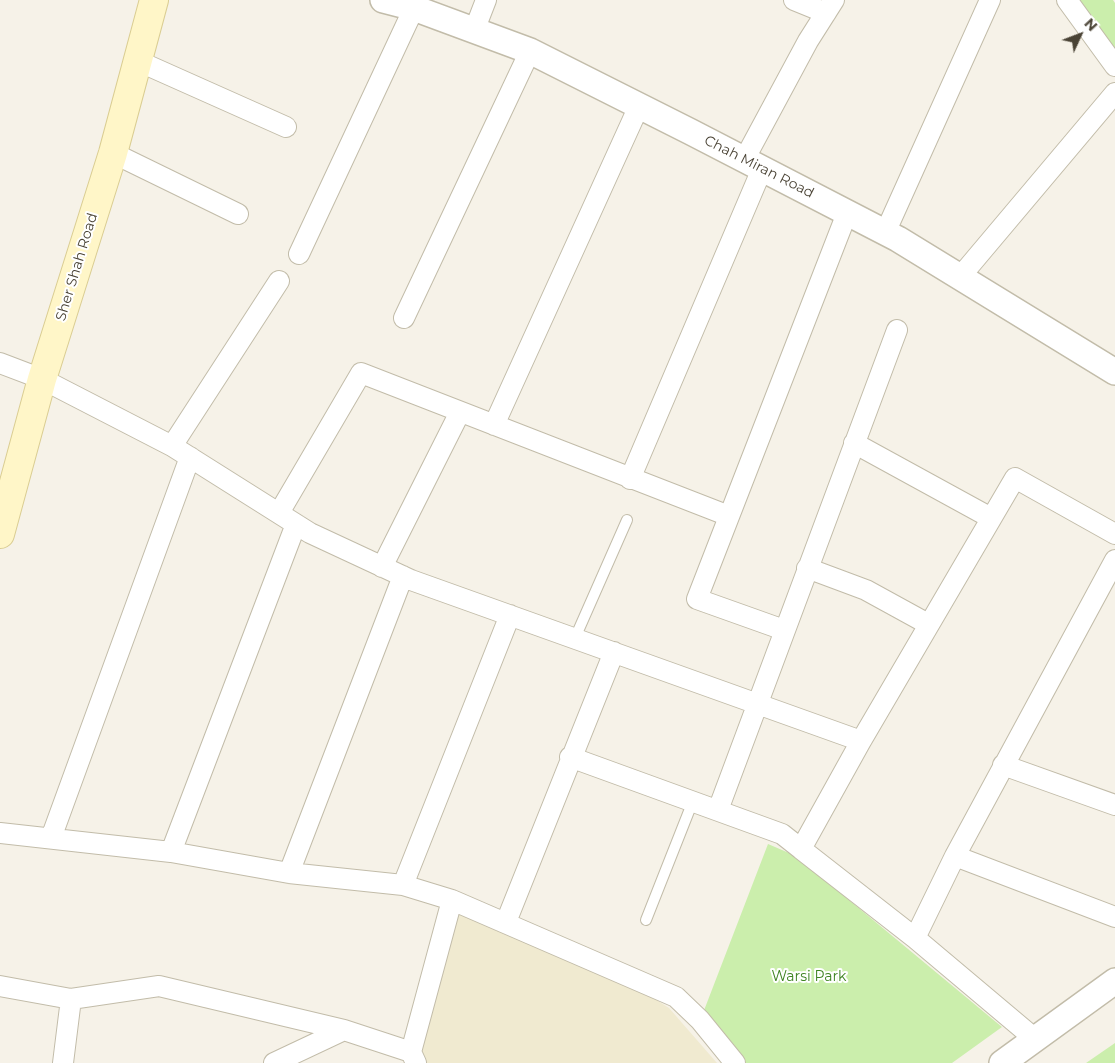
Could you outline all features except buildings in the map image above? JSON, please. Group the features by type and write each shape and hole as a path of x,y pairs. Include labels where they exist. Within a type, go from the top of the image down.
{"main road":[{"name":"Sher Shah Road","path":"0,534 5,495 113,153 154,0"}],"street":[{"name":"Chah Miran Road","path":"384,0 414,8 530,51 753,164 885,233 1115,372"},
{"path":"474,31 486,0"},
{"path":"630,479 753,164 808,41 830,6 794,0"},
{"path":"885,233 990,0"},
{"path":"1067,0 1115,66"},
{"path":"299,254 414,8"},
{"path":"404,318 530,51"},
{"path":"138,61 286,127"},
{"path":"960,277 1115,93"},
{"path":"494,425 639,106"},
{"path":"113,153 238,214"},
{"path":"784,630 697,599 847,212"},
{"path":"172,446 280,281"},
{"path":"718,810 756,702 896,330"},
{"path":"0,363 42,379 172,446 296,524 382,567 861,741"},
{"path":"279,513 361,373 729,516"},
{"path":"382,567 460,412"},
{"path":"854,443 991,518"},
{"path":"51,838 190,457"},
{"path":"801,849 928,624 1014,478 1115,534"},
{"path":"170,852 296,524"},
{"path":"915,938 955,856 1003,765 1110,584 1115,560"},
{"path":"807,568 866,590 928,624"},
{"path":"289,873 403,576"},
{"path":"403,885 510,615"},
{"path":"506,922 570,757 614,652"},
{"path":"570,757 782,834 915,938 1035,1039"},
{"path":"1003,765 1115,804"},
{"path":"0,833 170,852 289,873 403,885 452,900 676,997 700,1020 735,1063"},
{"path":"955,856 1115,917"},
{"path":"0,986 71,999 159,986 344,1030 414,1057 452,900"},
{"path":"1002,1063 1115,981"},
{"path":"63,1063 71,999"},
{"path":"274,1063 307,1056 344,1030"}],"lane":[{"path":"575,638 627,520"},
{"path":"646,920 694,801"}],"shaded area":[{"path":"459,909 647,994 669,1008 717,1063 427,1063 420,1047"}],"green space":[{"path":"1076,0 1113,0 1115,3 1115,53"},
{"name":"Warsi Park","path":"768,844 796,856 1002,1027 952,1063 744,1063 703,1013"},
{"path":"1115,1043 1115,1063 1086,1063"}]}
